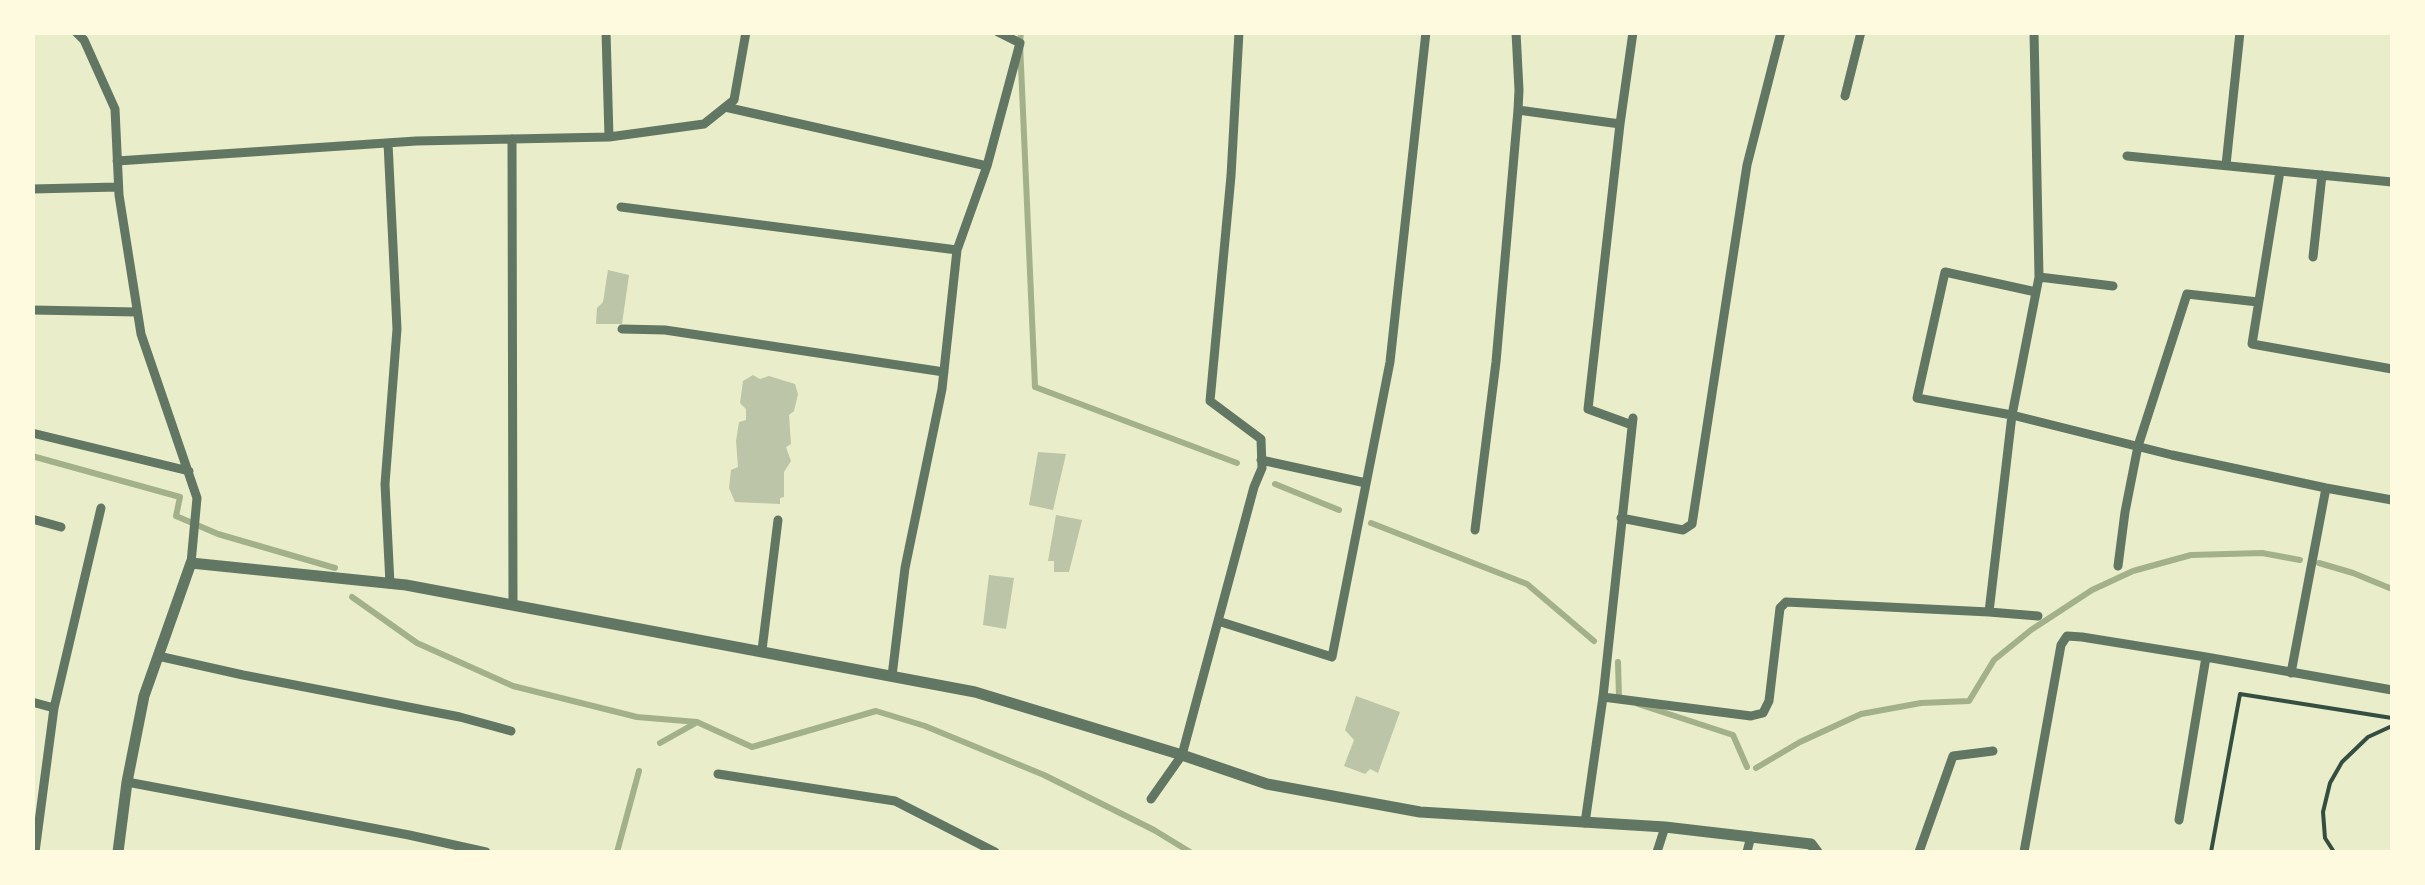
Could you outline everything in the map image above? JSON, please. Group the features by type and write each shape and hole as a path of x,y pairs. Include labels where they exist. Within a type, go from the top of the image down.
{"street":[{"path":"76,32 84,40 115,108 118,188 141,334 196,498 191,563 144,696 118,852"},
{"path":"606,32 609,137"},
{"path":"117,162 388,143 609,137 704,124 734,100 746,32"},
{"path":"892,676 904,568 944,372 957,250 986,166 1020,43 998,32"},
{"path":"1152,799 1182,756 1262,468 1261,439 1210,401 1231,176 1239,32"},
{"path":"1218,621 1332,658 1390,362 1426,32"},
{"path":"1474,530 1496,362 1520,90 1516,32"},
{"path":"1584,822 1603,697 1632,421 1588,410 1633,32"},
{"path":"1621,518 1683,530 1692,524 1747,166 1781,32"},
{"path":"1845,96 1861,32"},
{"path":"1989,612 2012,415 2039,277 2034,32"},
{"path":"2226,166 2240,32"},
{"path":"724,107 986,166"},
{"path":"1518,110 1620,124"},
{"path":"512,139 513,605"},
{"path":"388,143 397,328 385,484 390,584"},
{"path":"2127,156 2392,182"},
{"path":"2280,171 2252,344 2392,369"},
{"path":"2312,257 2322,175"},
{"path":"32,188 118,188"},
{"path":"620,207 957,250"},
{"path":"2036,292 1945,272 1917,398 2012,415 2392,500"},
{"path":"2039,277 2113,286"},
{"path":"2118,566 2138,446 2186,294 2258,302"},
{"path":"32,310 137,312"},
{"path":"622,328 665,330 944,372"},
{"path":"32,433 189,471"},
{"path":"1261,460 1366,483"},
{"path":"2291,673 2326,488"},
{"path":"36,852 54,708 101,508"},
{"path":"32,520 61,527"},
{"path":"762,650 778,520"},
{"path":"191,563 390,584 975,692 1267,784 1420,812 1664,826 1811,844 1818,852"},
{"path":"1603,697 1752,716 1762,712 1769,701 1780,608 1786,602 2038,616"},
{"path":"2024,852 2061,646 2067,636 2392,690"},
{"path":"158,656 460,716 511,731"},
{"path":"2179,820 2206,657"},
{"path":"32,702 54,708"},
{"path":"1920,852 1953,756 1993,751"},
{"path":"718,774 895,801 995,852"},
{"path":"127,782 486,852"},
{"path":"1658,852 1664,826"},
{"path":"1747,852 1751,836"}],"path":[{"path":"2211,852 2240,694 2392,718"},
{"path":"2334,852 2326,838 2324,812 2330,783 2342,762 2368,737 2392,726"}],"building":[{"path":"608,270 629,275 622,324 596,324"},
{"path":"753,375 795,384 798,394 794,411 789,415 791,444 786,447 791,461 784,472 784,497 780,504 735,502 729,488 731,470 738,467 739,422 746,420 746,409 740,403 743,381"},
{"path":"1038,452 1066,454 1053,510 1029,505"},
{"path":"1056,515 1082,520 1069,572 1054,572 1054,561 1048,561"},
{"path":"989,575 1014,578 1006,629 983,625"},
{"path":"1356,696 1400,712 1378,773 1370,769 1365,774 1344,766 1354,740 1345,730"}],"waterway":[{"path":"1021,32 1035,387 1237,463"},
{"path":"32,456 180,497 176,516 218,534 335,568"},
{"path":"1275,484 1339,510"},
{"path":"1371,523 1527,584 1594,641"},
{"path":"1756,768 1861,714 1921,703 1969,701 1994,660 2031,630 2092,590 2133,571 2191,555 2262,553 2300,560"},
{"path":"2319,563 2392,589"},
{"path":"352,597 417,643 513,686 637,717 697,722 752,747 876,711 925,726 1044,775 1190,852"},
{"path":"1618,662 1622,699"},
{"path":"1638,704 1733,735 1747,767"},
{"path":"660,743 694,724"},
{"path":"617,852 639,771"}]}
